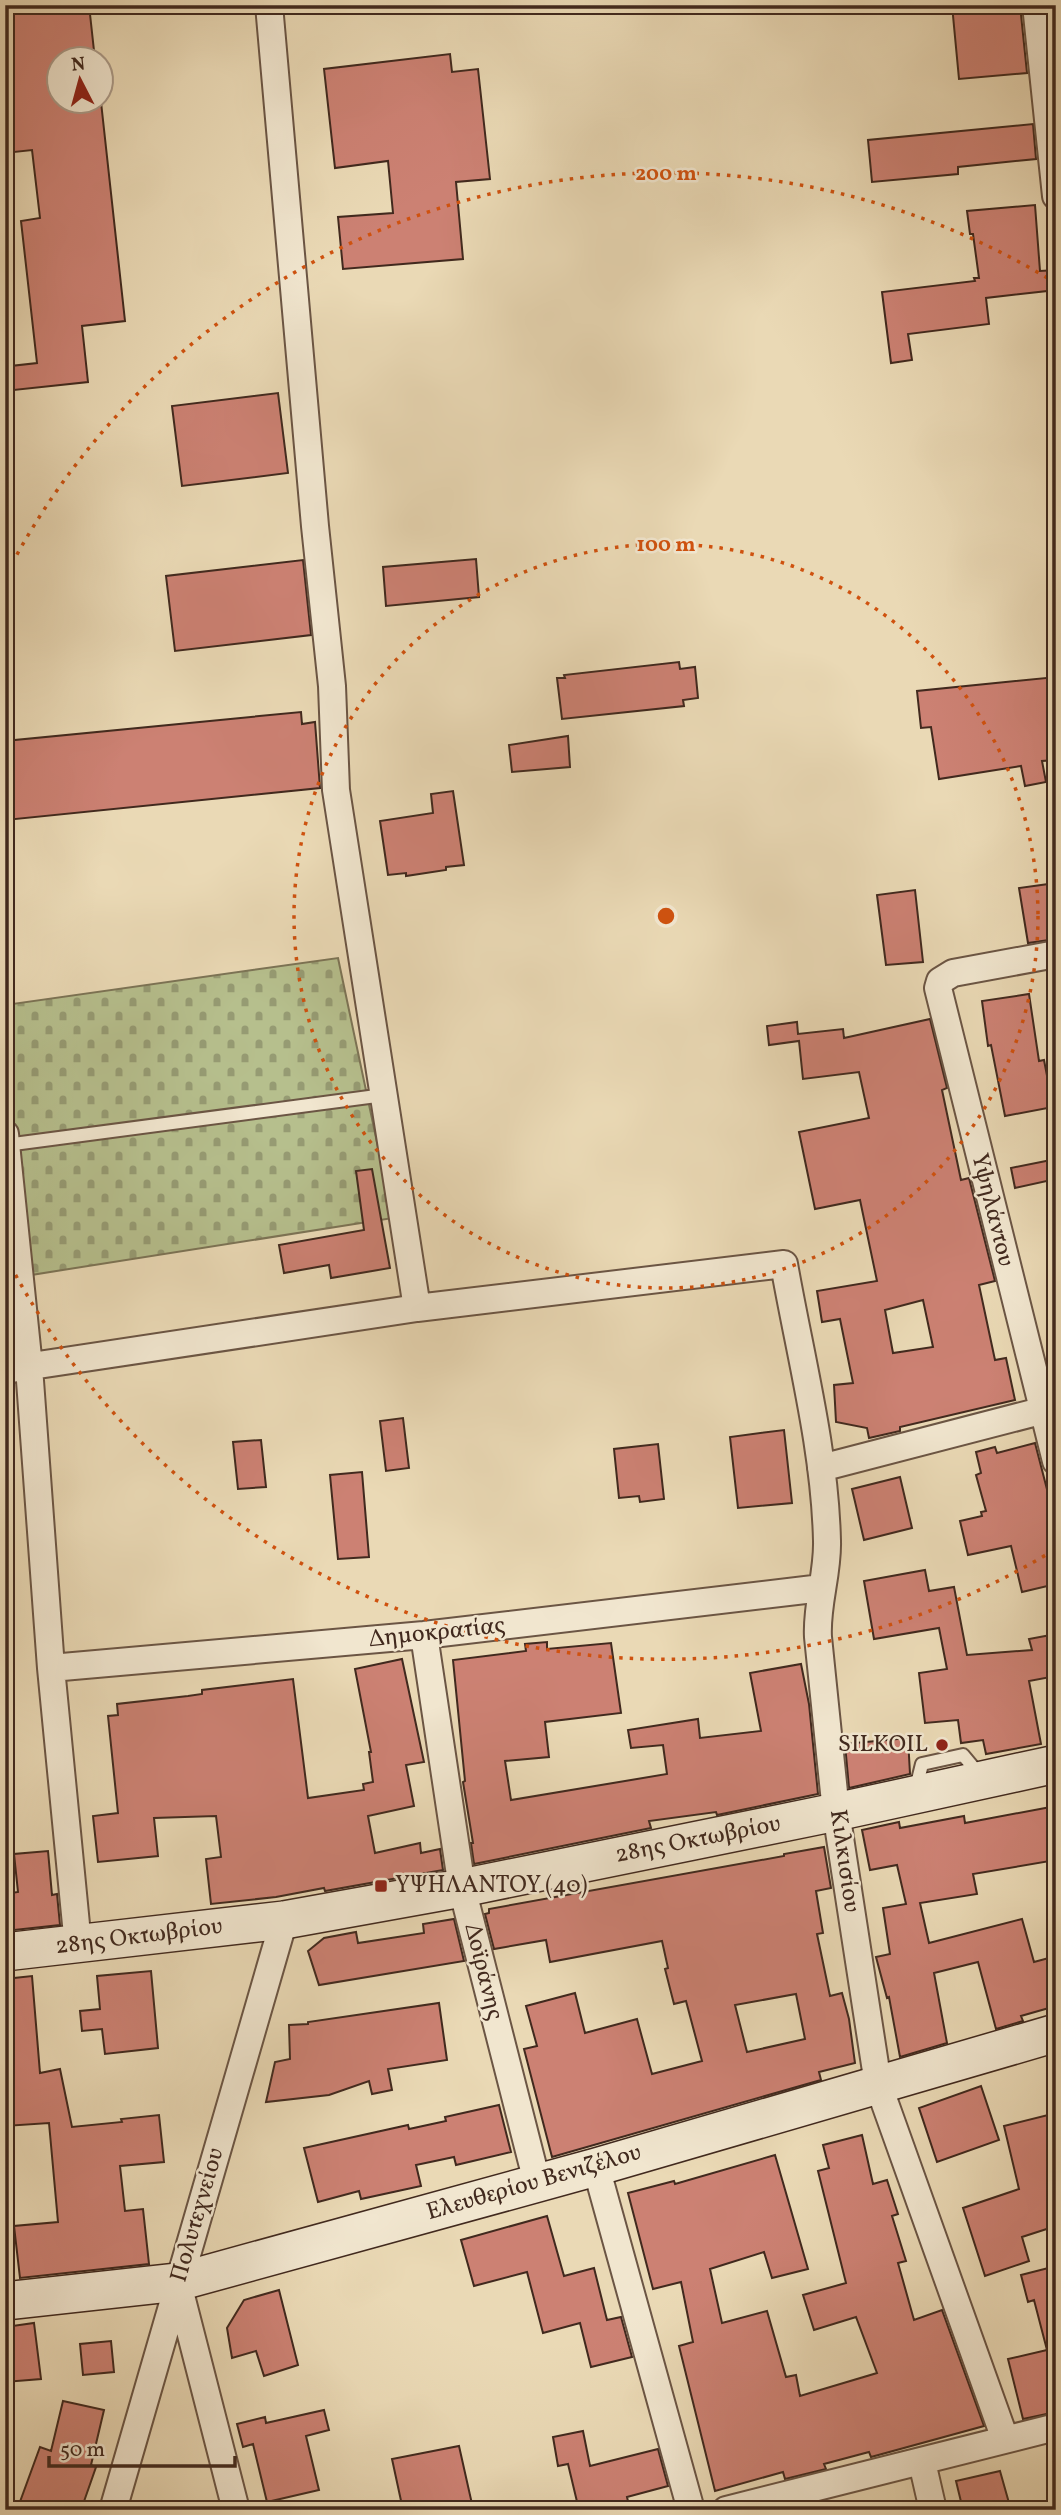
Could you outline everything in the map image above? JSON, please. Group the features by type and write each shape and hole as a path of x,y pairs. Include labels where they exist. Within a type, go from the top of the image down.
{"main road":[{"name":"28ης Οκτωβρίου","path":"5,1952 284,1920 462,1888 836,1812 1056,1763"},
{"name":"Ελευθερίου Βενιζέλου","path":"5,2301 178,2283 596,2167 1056,2033"}],"street":[{"path":"17,1368 417,1308 336,787 332,686 315,526 269,5"},
{"path":"1036,5 1056,196"},
{"name":"Υψηλάντου","path":"1056,954 946,976 940,981 938,996 1049,1408 1056,1461"},
{"path":"6,1140 17,1368 51,1668 78,1945"},
{"name":"Κιλκισίου","path":"417,1308 784,1265 821,1468 827,1542 816,1615 818,1637 836,1812 878,2084 1005,2440"},
{"path":"821,1468 1049,1408"},
{"name":"Δημοκρατίας","path":"51,1668 424,1635 822,1588"},
{"name":"Δοϊράνης","path":"424,1635 462,1888 537,2182"},
{"name":"Πολυτεχνείου","path":"113,2510 284,1920"},
{"path":"596,2167 691,2510"},
{"path":"178,2283 236,2510"},
{"path":"726,2510 1056,2427"},
{"path":"922,2462 933,2510"}],"lane":[{"path":"6,1140 384,1095"},
{"path":"918,1780 922,1764 963,1755 973,1767"}],"green space":[{"path":"338,958 393,1218 31,1275 5,1074 5,1005"}],"building":[{"path":"5,5 89,5 93,46 46,46 46,116 103,116 125,321 82,326 88,382 14,390 11,366 37,363 21,221 40,218 32,150 5,153"},
{"path":"952,5 1020,5 1027,73 959,79"},
{"path":"450,54 452,72 478,69 490,179 456,182 463,259 343,269 338,217 393,213 388,161 335,168 324,69"},
{"path":"1033,124 1036,159 958,167 958,174 872,182 868,140"},
{"path":"1035,205 1040,271 1056,270 1056,290 986,298 989,324 908,334 912,360 891,363 882,292 975,281 974,278 979,278 967,211"},
{"path":"278,393 288,473 182,486 172,406"},
{"path":"476,559 479,597 386,606 383,567"},
{"path":"303,560 311,635 175,651 166,576"},
{"path":"679,662 680,669 695,667 698,698 683,700 684,706 562,719 557,678"},
{"path":"1056,677 1056,760 1042,761 1046,782 1025,786 1021,766 939,779 931,727 921,728 917,691"},
{"path":"301,712 302,724 315,722 320,788 6,820 5,741"},
{"path":"568,736 570,767 512,772 509,745"},
{"path":"453,791 464,865 406,876 406,873 388,875 380,821 433,813 431,794"},
{"path":"1056,883 1056,939 1028,943 1019,888"},
{"path":"915,890 923,962 886,965 877,895"},
{"path":"1029,994 1039,1061 1044,1060 1053,1107 1005,1116 991,1045 988,1046 982,1001"},
{"path":"930,1019 947,1088 942,1090 961,1180 969,1178 995,1281 979,1285 995,1360 1006,1358 1015,1400 900,1427 900,1431 869,1438 867,1428 836,1422 834,1385 853,1383 840,1319 822,1322 817,1291 877,1281 860,1200 815,1209 799,1132 869,1118 859,1072 803,1079 799,1041 769,1045 767,1026 797,1022 798,1034 843,1029 844,1038","holes":["923,1300 933,1347 893,1353 885,1310"]},
{"path":"1056,1159 1056,1179 1015,1188 1011,1168"},
{"path":"372,1169 390,1268 331,1278 329,1265 284,1273 279,1245 364,1230 356,1171"},
{"path":"403,1418 409,1468 386,1471 380,1421"},
{"path":"784,1430 792,1503 738,1508 730,1437"},
{"path":"261,1440 266,1487 238,1489 233,1442"},
{"path":"1035,1443 1049,1497 1053,1496 1056,1510 1056,1584 1022,1592 1011,1546 968,1555 960,1521 982,1516 981,1512 986,1511 976,1475 981,1473 976,1452 995,1447 997,1453"},
{"path":"658,1444 664,1499 640,1502 639,1496 619,1498 614,1449"},
{"path":"362,1472 369,1557 338,1559 330,1475"},
{"path":"900,1477 912,1528 864,1540 852,1489"},
{"path":"925,1570 929,1591 954,1587 967,1655 1032,1650 1029,1639 1056,1634 1056,1676 1029,1681 1041,1744 986,1754 983,1740 961,1743 958,1720 925,1723 919,1673 947,1669 939,1628 874,1639 864,1581"},
{"path":"547,1642 547,1649 611,1643 621,1713 545,1722 549,1757 505,1761 511,1800 667,1774 663,1745 631,1748 628,1730 698,1719 700,1738 761,1731 750,1673 801,1664 809,1704 818,1794 717,1815 716,1812 649,1821 651,1828 474,1864 463,1782 453,1660 526,1651 525,1644"},
{"path":"402,1659 424,1762 406,1765 414,1806 368,1816 375,1853 420,1843 421,1853 440,1849 443,1870 325,1891 324,1888 276,1897 211,1904 206,1859 221,1857 216,1816 154,1818 158,1856 98,1862 93,1816 118,1813 108,1716 118,1715 117,1704 293,1679 308,1798 364,1790 363,1784 373,1782 371,1752 355,1669"},
{"path":"908,1738 910,1774 849,1788 845,1744"},
{"path":"1056,1806 1056,1860 973,1874 977,1894 920,1903 929,1943 1022,1919 1034,1962 1056,1956 1056,2006 1021,2016 1023,2021 996,2029 978,1962 934,1973 947,2043 900,2057 889,1997 887,1998 876,1957 890,1954 883,1908 906,1904 897,1865 870,1870 862,1830 899,1822 900,1828 964,1816 965,1823"},
{"path":"824,1847 831,1888 816,1891 823,1933 817,1934 830,1996 842,1993 849,2019 855,2063 819,2072 821,2080 552,2157 524,2049 537,2046 526,2006 575,1993 585,2033 637,2019 652,2074 702,2061 686,2001 674,2004 665,1969 668,1968 662,1941 550,1962 546,1940 494,1949 485,1914 489,1913 489,1909","holes":["796,1994 805,2039 747,2052 735,2005"]},
{"path":"48,1851 52,1895 57,1894 60,1925 5,1931 5,1894 18,1892 14,1854"},
{"path":"454,1919 464,1961 319,1985 308,1951 324,1938 356,1932 358,1943 424,1933 423,1924"},
{"path":"151,1971 158,2048 105,2054 102,2029 82,2031 80,2011 100,2009 97,1976"},
{"path":"32,1976 40,2073 60,2069 72,2127 159,2115 164,2162 120,2166 125,2211 143,2209 149,2264 20,2278 14,2226 58,2222 49,2123 5,2126 5,1979"},
{"path":"439,2003 447,2060 388,2069 392,2090 372,2094 369,2081 329,2095 266,2102 275,2062 290,2059 289,2025"},
{"path":"981,2086 999,2140 937,2162 919,2108"},
{"path":"499,2105 511,2152 456,2165 454,2157 416,2165 421,2186 361,2199 359,2191 318,2202 304,2148 408,2125 409,2129 446,2121 445,2117"},
{"path":"1056,2113 1056,2226 1022,2237 1029,2261 985,2276 963,2208 1019,2189 1004,2126"},
{"path":"862,2135 873,2184 887,2180 898,2214 892,2216 906,2261 898,2263 914,2320 942,2310 984,2426 871,2457 869,2452 824,2464 826,2469 785,2479 783,2472 715,2491 679,2346 693,2342 681,2282 653,2289 628,2193 674,2181 675,2184 775,2155 808,2269 772,2278 764,2252 710,2269 722,2323 767,2311 786,2377 796,2375 800,2396 877,2373 856,2317 814,2330 803,2295 846,2283 818,2171 829,2168 823,2145"},
{"path":"547,2216 564,2276 594,2268 607,2320 621,2317 632,2357 591,2367 580,2323 543,2333 527,2272 474,2286 461,2240"},
{"path":"1056,2266 1056,2356 1048,2357 1056,2387 1056,2412 1023,2419 1008,2359 1047,2350 1034,2300 1028,2302 1021,2275"},
{"path":"279,2290 298,2365 264,2376 256,2351 232,2358 227,2328 244,2300"},
{"path":"34,2323 41,2379 5,2382 5,2327"},
{"path":"111,2341 114,2372 83,2375 80,2344"},
{"path":"63,2401 104,2410 91,2465 96,2467 81,2510 17,2510 40,2447 51,2451"},
{"path":"324,2410 329,2430 306,2436 319,2490 267,2502 253,2444 243,2447 237,2424 265,2417 266,2423"},
{"path":"583,2431 590,2466 658,2449 668,2486 627,2497 630,2510 579,2510 568,2464 558,2466 553,2437"},
{"path":"459,2446 472,2504 445,2510 403,2510 392,2459"},
{"path":"1000,2471 1011,2510 963,2510 956,2481"}],"place":[{"name":"SILKOIL","path":"942,1745"},
{"name":"ΥΨΗΛΑΝΤΟΥ (40)","path":"381,1886"}]}
